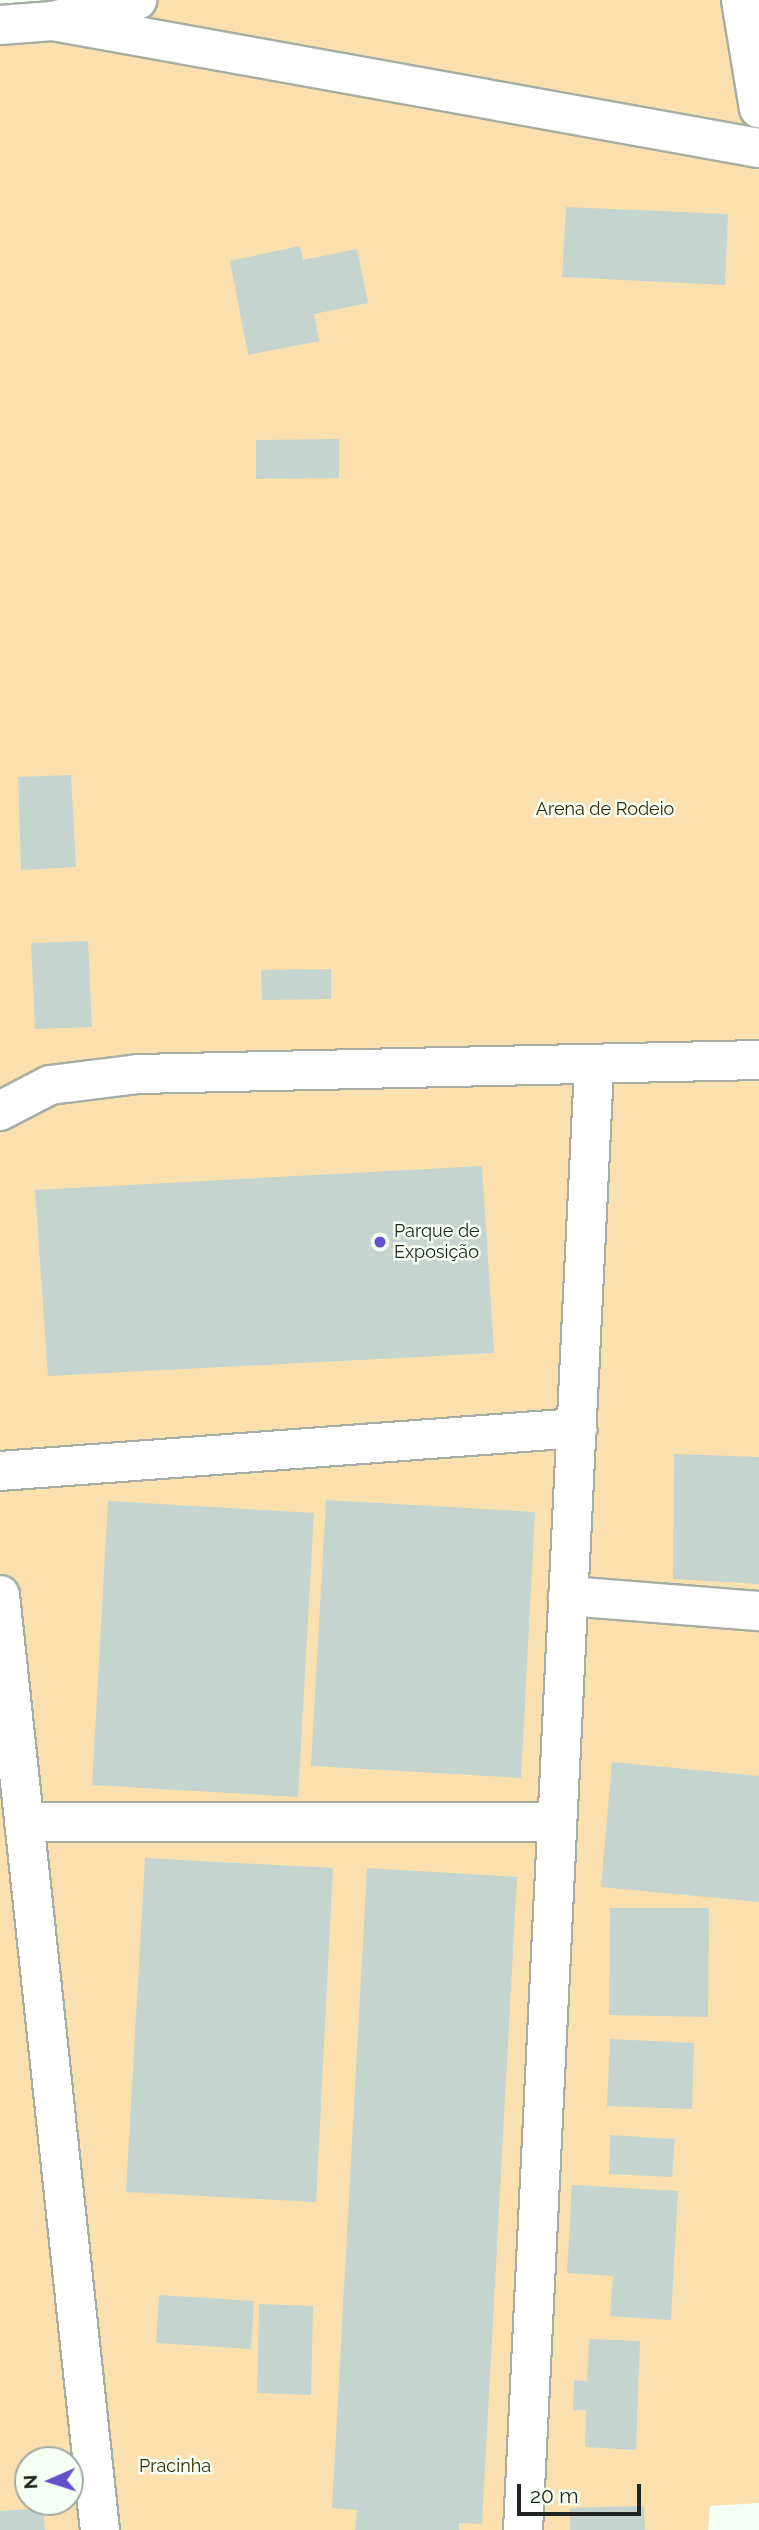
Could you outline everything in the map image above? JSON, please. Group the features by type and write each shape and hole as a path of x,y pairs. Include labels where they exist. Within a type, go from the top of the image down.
{"street":[{"path":"0,25 53,21 137,0"},
{"path":"741,0 759,109"},
{"path":"53,21 759,148"},
{"path":"0,1111 50,1085 138,1074 594,1068 759,1060"},
{"path":"523,2530 594,1068"},
{"path":"0,1471 577,1428"},
{"path":"0,1595 100,2530"},
{"path":"568,1597 759,1611"},
{"path":"24,1822 557,1822"}],"green space":[{"name":"Parque de Exposição","path":"137,0 759,0 759,2503 710,2506 708,2530 0,2530 0,25"}],"building":[{"path":"566,207 728,214 725,285 562,277"},
{"path":"300,246 303,260 357,249 368,303 314,314 319,341 248,355 230,261"},
{"path":"339,439 339,478 256,479 256,440"},
{"path":"71,775 76,867 21,870 18,777"},
{"path":"88,941 92,1027 35,1029 31,943"},
{"path":"331,969 331,999 262,1000 261,970"},
{"path":"482,1166 494,1353 48,1376 35,1190"},
{"path":"674,1454 759,1457 759,1584 673,1579"},
{"path":"326,1500 535,1512 521,1778 311,1766"},
{"path":"108,1501 314,1513 298,1797 92,1785"},
{"path":"612,1762 759,1776 759,1902 601,1887"},
{"path":"145,1858 333,1868 316,2202 126,2192"},
{"path":"367,1868 517,1877 482,2524 459,2523 459,2530 355,2530 357,2510 332,2508"},
{"path":"610,1908 709,1908 708,2017 609,2015"},
{"path":"610,2039 694,2043 692,2109 607,2106"},
{"path":"610,2135 675,2139 672,2177 609,2174"},
{"path":"572,2185 678,2191 671,2320 610,2316 613,2276 567,2273"},
{"path":"159,2295 254,2301 251,2349 156,2343"},
{"path":"259,2304 313,2306 311,2395 257,2393"},
{"path":"589,2339 640,2341 636,2450 585,2447 586,2410 573,2410 574,2380 587,2381"},
{"path":"644,2506 645,2530 570,2530 570,2508"},
{"path":"14,2510 14,2516 44,2516 45,2530 0,2530 0,2511"}],"place":[{"name":"Parque de Exposição","path":"380,1242"}],"park label":[{"name":"Arena de Rodeio","path":"605,809"},
{"name":"Pracinha","path":"175,2466"}]}
